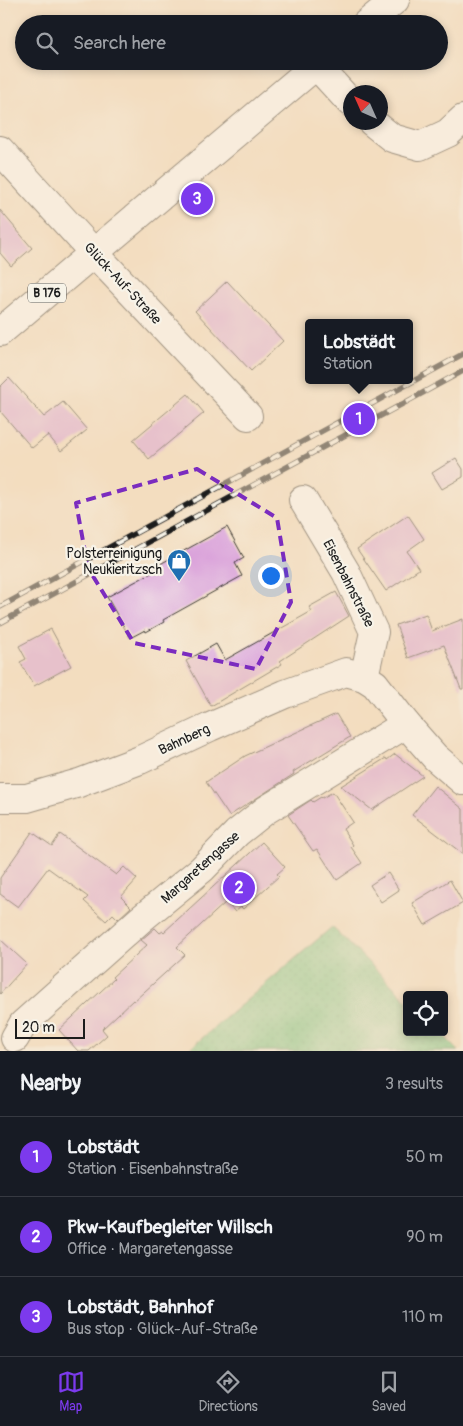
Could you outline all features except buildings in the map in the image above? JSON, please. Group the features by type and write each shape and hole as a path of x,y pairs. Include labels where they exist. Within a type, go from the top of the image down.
{"street":[{"path":"377,15 395,0"},
{"name":"B 176","path":"0,332 311,70"},
{"path":"325,70 343,93"},
{"path":"382,130 392,138 420,146 448,133 463,119"},
{"name":"Glück-Auf-Straße","path":"0,150 248,416"},
{"name":"Eisenbahnstraße","path":"303,500 346,572 374,632 364,677"},
{"name":"Bahnberg","path":"0,798 27,798 79,783 140,760 285,694 325,679 346,672 364,677"},
{"path":"364,677 375,684 435,757 463,781"},
{"name":"Margaretengasse","path":"15,1038 24,1024 141,920 202,869 237,833 266,810 406,724"}],"highlighted area":[{"path":"197,469 277,518 291,602 256,669 134,643 88,568 76,503"}],"green space":[{"path":"332,927 403,996 403,1036 444,1036 459,1051 187,1051"}],"railway":[{"path":"413,381 463,354"},
{"path":"0,623 463,371"},
{"path":"0,607 408,384"}],"place":[{"name":"Lobstädt, Bahnhof","path":"197,199"},
{"name":"Lobstädt","path":"359,419"},
{"name":"Polsterreinigung Neukieritzsch","path":"179,582"},
{"name":"Pkw-Kaufbegleiter Willsch","path":"239,888"}]}
